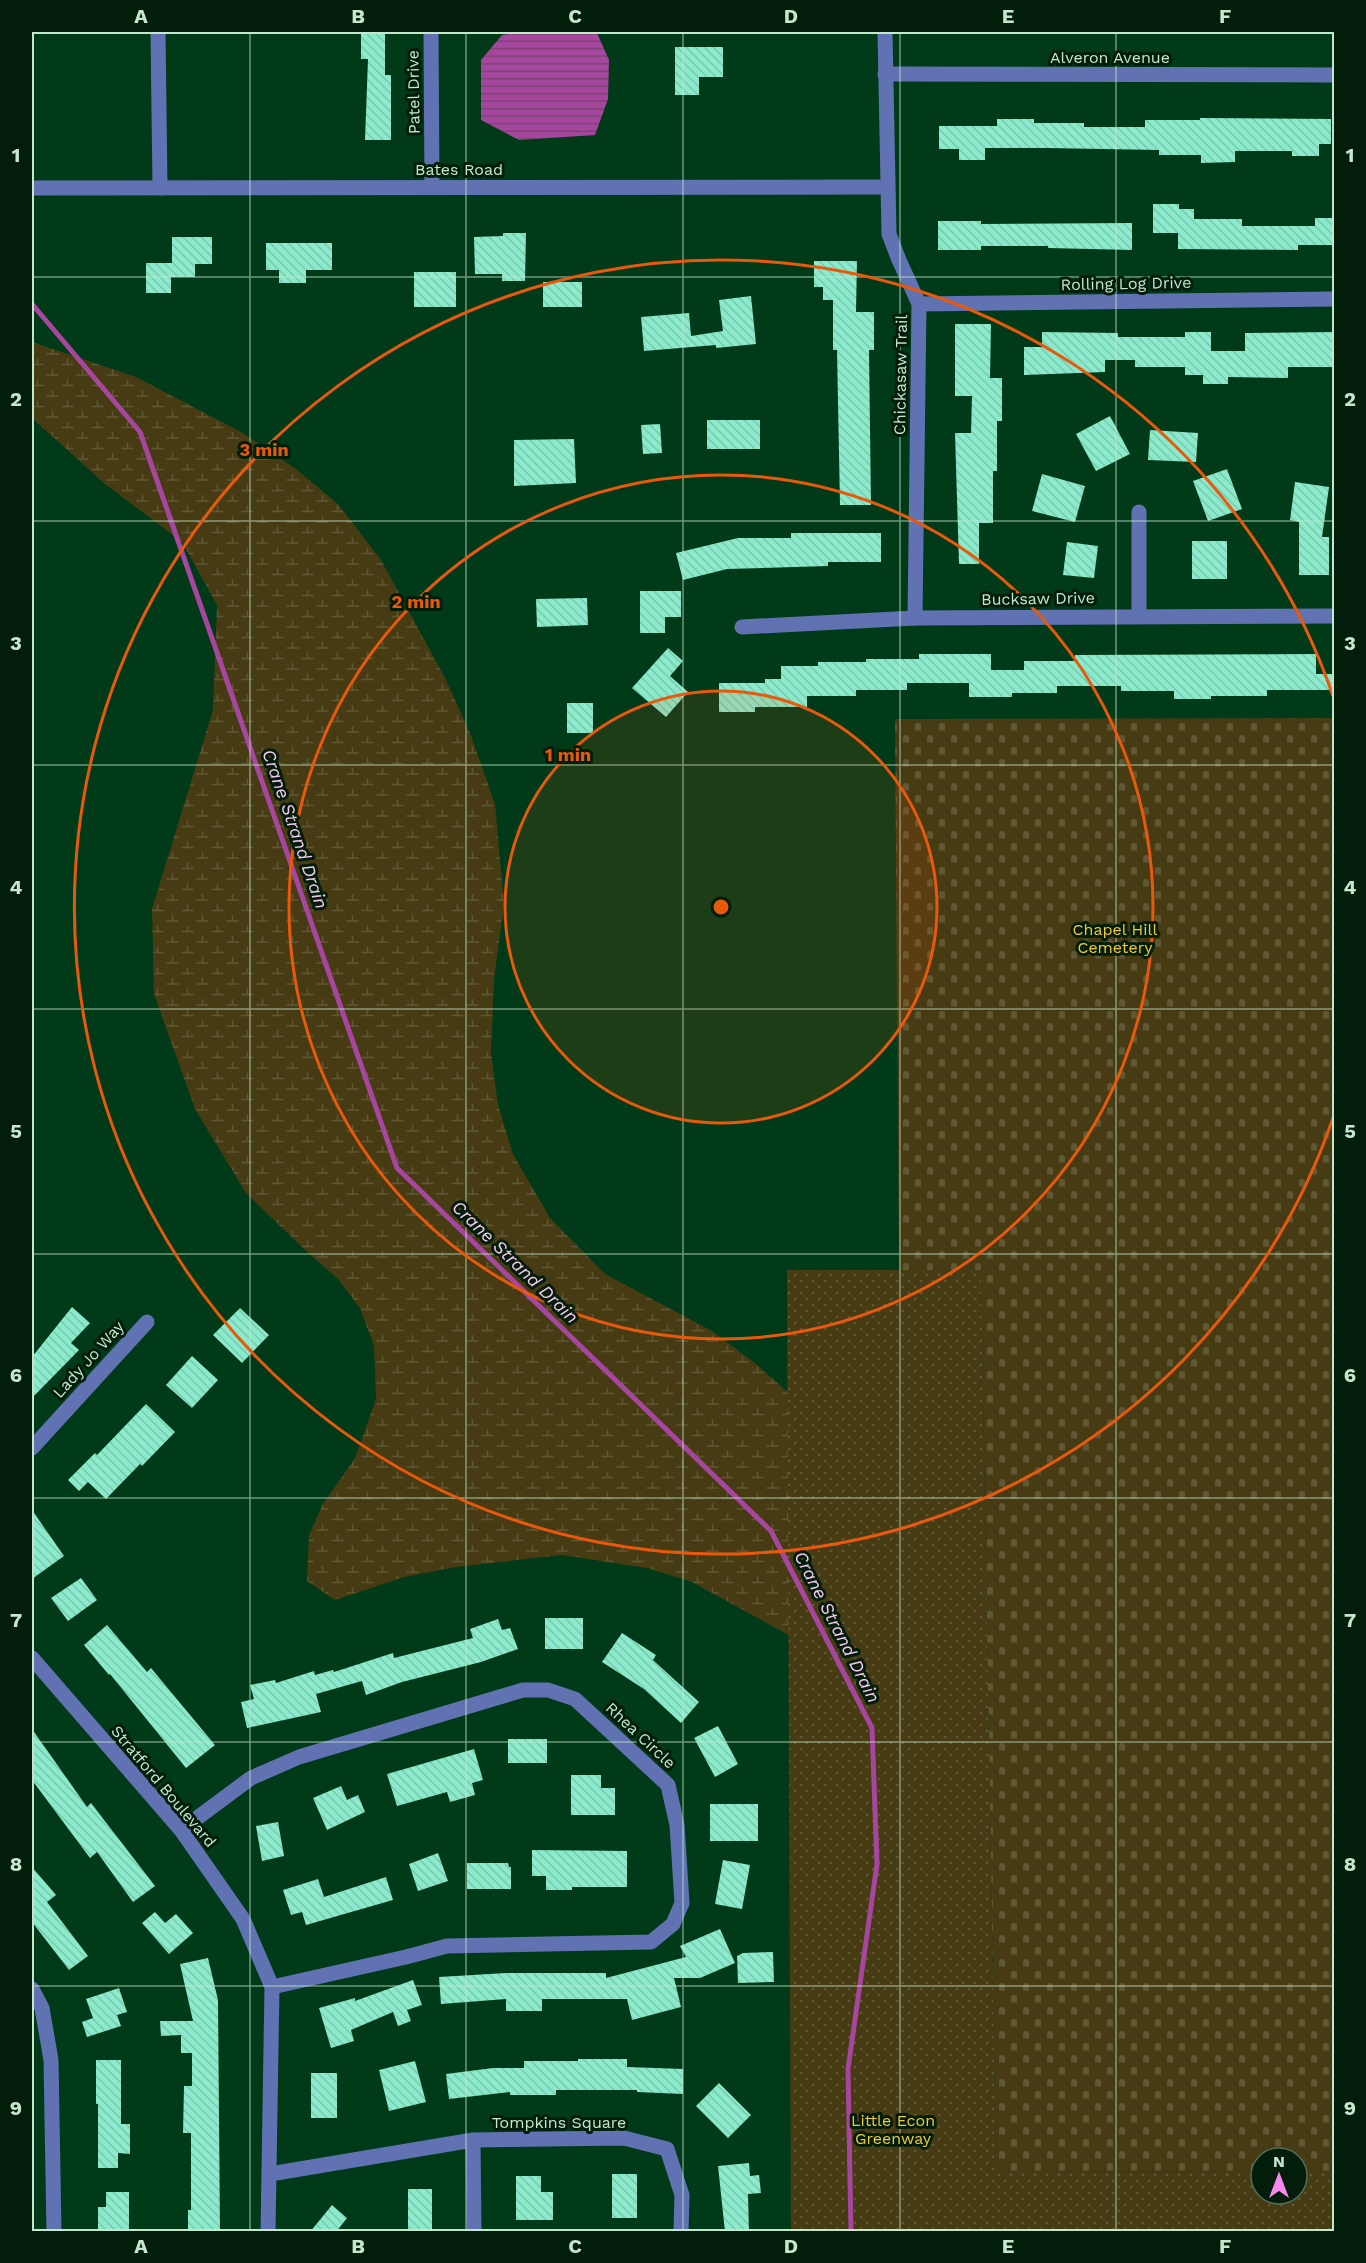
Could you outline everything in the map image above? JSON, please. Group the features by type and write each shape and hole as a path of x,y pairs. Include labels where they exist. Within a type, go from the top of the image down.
{"street":[{"path":"158,32 160,188"},
{"name":"Patel Drive","path":"431,32 432,187"},
{"name":"Chickasaw Trail","path":"885,32 889,234 919,304 915,618"},
{"name":"Alveron Avenue","path":"885,74 1335,75"},
{"name":"Bates Road","path":"32,188 887,187"},
{"name":"Rolling Log Drive","path":"919,304 1335,299"},
{"path":"1139,512 1139,616"},
{"name":"Bucksaw Drive","path":"742,627 915,618 1335,616"},
{"name":"Lady Jo Way","path":"32,1448 147,1322"},
{"name":"Stratford Boulevard","path":"32,1658 181,1830 243,1919 273,1987 268,2232"},
{"name":"Rhea Circle","path":"181,1830 251,1778 299,1758 523,1690 548,1690 575,1699 668,1785 677,1825 682,1903 673,1924 651,1942 447,1946 406,1958 273,1987"},
{"path":"32,1989 42,2008 51,2060 54,2232"},
{"name":"Tompkins Square","path":"270,2174 473,2140 624,2138 667,2149 682,2195 681,2232"},
{"name":"Tompkins Square","path":"473,2140 474,2232"}],"green space":[{"path":"32,342 136,377 241,432 296,469 338,504 381,560 445,678 470,733 495,804 504,904 494,979 491,1053 498,1105 513,1154 550,1218 605,1274 712,1331 756,1364 790,1394 794,1638 692,1582 647,1568 562,1555 456,1567 404,1577 335,1600 307,1581 309,1535 323,1504 355,1458 376,1399 374,1346 360,1308 338,1279 246,1193 195,1109 154,994 152,909 213,710 217,605 182,542 105,484 32,418"},
{"name":"Chapel Hill Cemetery","path":"1334,718 1334,2172 1309,2172 1309,2146 1249,2146 1249,2172 996,2171 981,1270 899,1270 895,719"},
{"name":"Little Econ Greenway","path":"787,1270 981,1270 996,2171 1249,2172 1249,2206 1309,2206 1309,2172 1334,2172 1334,2231 791,2231"}],"shaded area":[{"path":"521,32 597,33 609,60 608,99 595,135 519,140 481,120 481,60 502,35"}],"building":[{"path":"361,32 385,32 385,75 391,75 391,140 365,140 368,59 361,59"},
{"path":"675,47 723,47 723,77 699,77 699,95 675,95"},
{"path":"1200,118 1331,119 1331,144 1319,144 1319,156 1292,156 1292,151 1235,151 1235,162 1201,163 1201,155 1159,155 1159,150 985,148 985,160 959,160 959,149 939,149 939,126 997,126 997,119 1034,119 1034,123 1084,123 1084,127 1145,127 1145,120 1200,120"},
{"path":"1153,204 1179,204 1179,209 1194,209 1194,219 1242,219 1242,226 1315,226 1315,218 1335,218 1335,245 1298,245 1298,250 1178,249 1178,233 1153,233"},
{"path":"938,221 981,221 981,224 1132,223 1132,250 981,246 981,250 938,250"},
{"path":"503,233 526,233 525,281 502,281 502,274 475,274 474,237 503,236"},
{"path":"172,237 212,237 212,264 195,264 195,277 171,277 171,293 146,293 146,263 172,263"},
{"path":"266,243 332,243 332,270 306,270 306,283 279,283 279,270 266,270"},
{"path":"814,261 857,261 856,312 874,312 874,350 869,350 871,505 840,505 837,350 833,350 833,300 823,300 823,287 814,287"},
{"path":"414,272 456,272 456,307 414,307"},
{"path":"543,282 582,282 582,307 543,307"},
{"path":"751,296 756,344 644,351 641,317 689,313 691,336 723,331 719,300"},
{"path":"955,324 991,324 990,378 1002,378 1002,421 997,421 997,471 993,471 993,523 979,523 979,564 959,564 955,433 971,433 972,396 955,396"},
{"path":"1042,332 1118,333 1118,337 1185,337 1185,332 1211,332 1211,351 1245,351 1245,333 1335,332 1335,367 1288,367 1288,378 1228,377 1228,384 1203,384 1203,375 1185,375 1185,367 1135,367 1135,360 1105,360 1105,372 1024,375 1024,347 1042,347"},
{"path":"1110,416 1130,454 1096,471 1076,434"},
{"path":"707,420 760,420 760,449 707,449"},
{"path":"660,424 662,453 643,454 641,425"},
{"path":"1150,430 1198,433 1196,462 1148,460"},
{"path":"574,439 576,483 514,486 514,440"},
{"path":"1227,469 1242,509 1208,521 1193,481"},
{"path":"1042,474 1085,486 1075,522 1032,511"},
{"path":"1295,482 1329,487 1322,537 1329,537 1329,575 1299,575 1299,522 1290,520"},
{"path":"791,533 881,533 881,562 828,562 828,566 727,569 683,580 676,553 738,538 791,538"},
{"path":"1192,541 1227,541 1227,579 1192,579"},
{"path":"1067,542 1098,546 1094,578 1063,575"},
{"path":"640,591 681,591 681,617 665,617 665,633 640,633"},
{"path":"587,598 588,625 537,627 536,599"},
{"path":"668,648 683,661 670,676 688,692 666,717 632,688"},
{"path":"919,654 991,654 991,670 1024,670 1024,661 1075,661 1075,655 1316,654 1316,674 1335,674 1335,690 1267,690 1267,696 1211,696 1211,699 1174,699 1174,691 1121,691 1121,686 1057,686 1057,693 1012,693 1012,697 969,697 969,683 907,683 907,690 856,690 856,696 807,696 807,707 755,707 755,712 719,712 719,683 765,683 765,679 781,679 781,666 818,666 818,662 866,662 866,659 919,659"},
{"path":"567,703 593,703 593,733 567,733"},
{"path":"72,1307 90,1323 71,1343 79,1350 32,1398 32,1357"},
{"path":"240,1308 269,1335 242,1363 213,1335"},
{"path":"192,1356 218,1380 192,1408 166,1385"},
{"path":"146,1404 175,1432 106,1499 88,1482 79,1491 68,1480 95,1453 97,1455"},
{"path":"32,1510 64,1556 32,1579"},
{"path":"81,1578 97,1600 68,1621 51,1598"},
{"path":"545,1618 583,1618 583,1649 545,1649"},
{"path":"498,1619 502,1630 510,1628 518,1649 481,1662 402,1682 366,1695 362,1681 316,1694 321,1712 247,1728 241,1702 254,1699 250,1685 275,1680 276,1683 314,1671 315,1675 333,1670 334,1672 393,1653 394,1658 473,1638 470,1629"},
{"path":"107,1625 147,1672 151,1668 215,1745 186,1768 84,1645"},
{"path":"622,1633 656,1655 653,1660 699,1702 681,1723 644,1689 602,1662"},
{"path":"718,1726 738,1764 715,1777 694,1738"},
{"path":"32,1729 87,1807 91,1803 155,1886 133,1902 97,1852 90,1858 32,1780"},
{"path":"508,1739 547,1739 547,1763 508,1763"},
{"path":"474,1749 483,1780 472,1783 475,1795 450,1802 447,1792 397,1806 387,1774"},
{"path":"571,1775 601,1775 601,1788 615,1788 615,1815 571,1815"},
{"path":"341,1786 347,1800 358,1795 365,1812 327,1830 313,1798"},
{"path":"710,1804 758,1804 758,1841 710,1841"},
{"path":"278,1822 284,1856 262,1861 256,1826"},
{"path":"532,1850 627,1851 627,1887 572,1887 572,1890 546,1890 546,1876 532,1876"},
{"path":"438,1853 448,1881 418,1891 409,1864"},
{"path":"723,1860 750,1865 742,1909 715,1904"},
{"path":"467,1863 508,1863 511,1867 511,1889 467,1889"},
{"path":"32,1867 56,1895 47,1902 88,1956 69,1970 32,1922"},
{"path":"386,1877 393,1900 306,1925 302,1912 291,1915 283,1890 318,1879 324,1897"},
{"path":"155,1912 165,1923 176,1914 193,1933 169,1954 142,1923"},
{"path":"720,1929 735,1963 700,1978 674,1978 681,2007 632,2020 627,1999 542,1999 542,2011 506,2011 506,1999 441,2004 439,1977 506,1973 606,1973 606,1978 686,1957 680,1946"},
{"path":"773,1952 774,1982 738,1983 737,1956 743,1953"},
{"path":"208,1958 218,2000 220,2232 188,2232 188,2210 191,2210 191,2133 183,2133 184,2086 192,2086 192,2053 181,2053 181,2035 161,2036 160,2021 193,2021 180,1964"},
{"path":"413,1980 422,2005 407,2010 411,2021 398,2026 393,2012 351,2030 354,2041 331,2048 319,2008 355,1998 355,2001"},
{"path":"119,1988 127,2012 117,2015 121,2026 87,2037 82,2022 93,2018 86,1999"},
{"path":"578,2059 627,2059 627,2067 683,2069 683,2094 637,2092 637,2090 556,2090 556,2095 510,2095 510,2092 449,2099 446,2074 493,2068 524,2068 524,2061 578,2061"},
{"path":"96,2060 121,2060 121,2124 130,2124 130,2154 118,2153 118,2168 98,2168"},
{"path":"415,2061 426,2102 389,2111 379,2070"},
{"path":"311,2073 337,2073 337,2118 311,2118"},
{"path":"719,2083 751,2115 728,2138 696,2106"},
{"path":"749,2163 750,2176 759,2175 761,2193 748,2194 749,2232 725,2232 718,2166"},
{"path":"612,2174 637,2174 637,2218 612,2218"},
{"path":"516,2176 541,2176 541,2192 553,2192 553,2220 516,2220"},
{"path":"408,2189 432,2189 432,2232 408,2232"},
{"path":"106,2192 129,2192 129,2232 98,2232 98,2207 106,2207"},
{"path":"332,2205 347,2218 336,2232 310,2232"}],"waterway":[{"name":"Crane Strand Drain","path":"32,304 140,432 397,1168 771,1531 872,1728 877,1864 848,2069 851,2232"}]}
